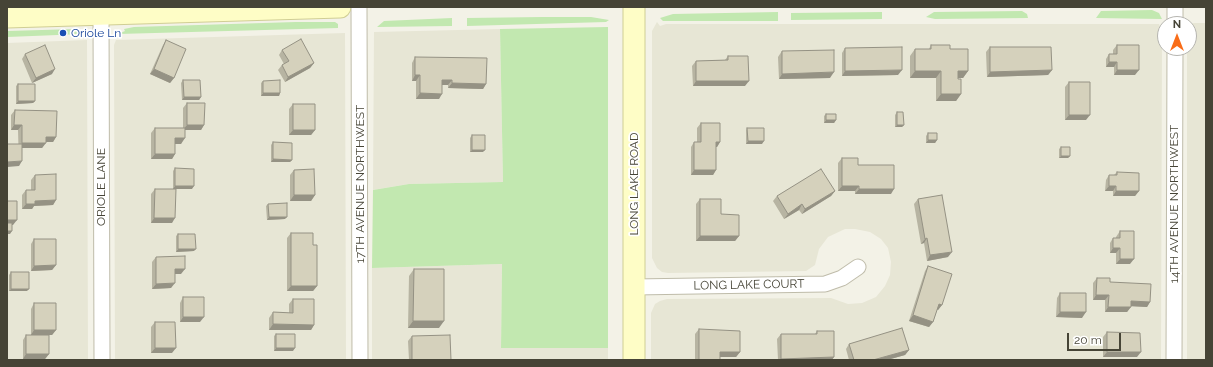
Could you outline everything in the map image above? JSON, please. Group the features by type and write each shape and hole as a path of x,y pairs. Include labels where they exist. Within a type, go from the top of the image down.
{"street":[{"path":"7,17 93,12 340,7"},
{"name":"17TH AVENUE NORTHWEST","path":"359,7 360,360"},
{"name":"LONG LAKE ROAD","path":"634,7 634,360"},
{"name":"ORIOLE LANE","path":"93,12 102,360"},
{"name":"14TH AVENUE NORTHWEST","path":"1174,56 1174,360"},
{"name":"LONG LAKE COURT","path":"634,287 825,284 842,278 858,266"}],"shaded area":[{"path":"657,22 660,26 666,24 1157,24 1157,56 1162,56 1161,360 651,360 651,313 655,304 660,301 667,299 831,298 848,304 862,303 876,297 885,286 890,275 891,262 888,248 881,239 870,232 845,229 828,237 819,249 815,265 806,271 668,273 662,272 657,268 652,258 652,31"},
{"path":"1197,23 1206,23 1206,360 1187,360 1187,56 1197,56"},
{"path":"500,29 503,182 409,184 373,190 374,32"},
{"path":"345,33 346,360 115,360 114,45 116,40"},
{"path":"87,40 88,360 7,360 7,43"},
{"path":"502,264 501,348 608,348 608,360 372,360 372,268"}],"green space":[{"path":"1152,10 1159,13 1160,16 1157,16 1157,19 1096,18 1101,11"},
{"path":"1022,11 1027,14 1028,18 935,19 926,17 934,12"},
{"path":"778,12 778,21 663,21 660,18 673,14"},
{"path":"882,12 882,19 791,20 791,13"},
{"path":"591,17 609,20 606,22 467,26 467,18"},
{"path":"452,18 452,26 377,27 384,21"},
{"path":"335,22 338,24 338,28 118,34 125,31 124,29 134,27"},
{"path":"608,27 608,348 501,348 502,264 372,268 373,190 409,184 503,182 500,29"},
{"path":"77,29 83,34 7,37 7,31"}],"building":[{"path":"301,39 314,63 288,77 282,65 289,61 282,50"},
{"path":"166,40 186,49 174,78 154,69"},
{"path":"45,45 55,69 36,78 25,54"},
{"path":"931,45 950,45 950,49 968,49 968,71 958,71 958,79 961,79 961,94 941,94 941,71 915,71 915,49 931,49"},
{"path":"1117,45 1139,45 1139,70 1117,70 1117,62 1109,62 1109,54 1117,54"},
{"path":"902,47 902,70 845,71 845,48"},
{"path":"990,47 1051,47 1052,70 990,72"},
{"path":"834,50 834,72 782,74 782,51"},
{"path":"728,56 748,56 749,81 696,81 696,61 728,60"},
{"path":"415,57 487,58 486,84 452,83 452,80 442,80 442,94 420,93 420,75 415,75"},
{"path":"183,80 200,80 201,97 184,97"},
{"path":"280,80 280,93 263,93 263,81"},
{"path":"1069,82 1090,82 1090,115 1069,115"},
{"path":"18,84 35,84 35,101 18,101"},
{"path":"187,103 205,103 204,125 187,125"},
{"path":"293,104 315,104 315,130 293,130"},
{"path":"15,110 57,111 56,137 46,137 46,143 22,143 22,125 14,125"},
{"path":"897,112 903,112 904,125 897,125"},
{"path":"826,114 836,114 836,120 826,120"},
{"path":"701,123 720,123 720,142 716,142 716,170 694,170 694,142 701,142"},
{"path":"155,128 185,128 185,138 175,138 175,154 155,154"},
{"path":"747,128 764,128 764,141 748,141"},
{"path":"928,133 937,133 937,140 928,140"},
{"path":"472,135 485,135 485,150 472,150"},
{"path":"273,142 292,143 292,160 273,159"},
{"path":"7,144 22,144 22,161 7,162"},
{"path":"1061,147 1070,147 1070,156 1061,156"},
{"path":"842,158 858,158 858,165 894,165 894,189 859,189 859,186 842,186"},
{"path":"175,168 194,169 194,186 175,186"},
{"path":"314,169 315,195 294,195 294,170"},
{"path":"821,169 835,191 805,209 802,204 788,214 777,196"},
{"path":"1117,172 1139,173 1139,191 1116,191 1116,186 1109,186 1109,175 1117,175"},
{"path":"56,174 56,200 35,201 35,204 26,204 26,190 35,190 35,175"},
{"path":"155,189 176,189 175,218 154,218"},
{"path":"942,195 952,252 930,255 927,238 925,239 918,199"},
{"path":"700,199 721,199 721,214 739,215 739,236 700,236"},
{"path":"7,201 17,201 17,220 7,220"},
{"path":"287,203 287,217 269,217 268,204"},
{"path":"7,223 12,223 12,231 7,231"},
{"path":"1120,231 1134,231 1134,259 1120,259 1120,248 1113,248 1113,238 1120,238"},
{"path":"291,233 313,233 313,245 317,245 317,286 291,286"},
{"path":"178,234 195,234 196,249 178,249"},
{"path":"34,239 56,239 56,265 34,266"},
{"path":"185,256 185,269 175,269 175,283 156,284 156,257"},
{"path":"928,266 952,274 942,305 939,304 933,322 913,315"},
{"path":"414,269 444,269 444,321 413,321"},
{"path":"11,272 29,272 29,289 11,289"},
{"path":"1097,278 1110,278 1110,282 1151,284 1150,302 1131,301 1131,307 1108,307 1109,295 1096,295"},
{"path":"1060,293 1086,293 1086,312 1060,312"},
{"path":"183,297 204,297 204,317 183,317"},
{"path":"293,299 314,299 314,325 273,324 273,312 293,313"},
{"path":"34,303 56,303 56,330 34,330"},
{"path":"155,322 175,322 176,348 155,348"},
{"path":"902,328 909,350 873,360 854,360 849,344"},
{"path":"699,329 740,331 740,352 720,352 720,360 699,360"},
{"path":"817,331 834,331 834,357 781,359 781,334 817,334"},
{"path":"1107,332 1140,333 1141,352 1107,352"},
{"path":"276,334 295,334 295,348 276,348"},
{"path":"26,335 49,335 49,354 26,354"},
{"path":"450,335 451,360 412,360 412,336"}],"place":[{"name":"Oriole Ln","path":"63,33"}]}
